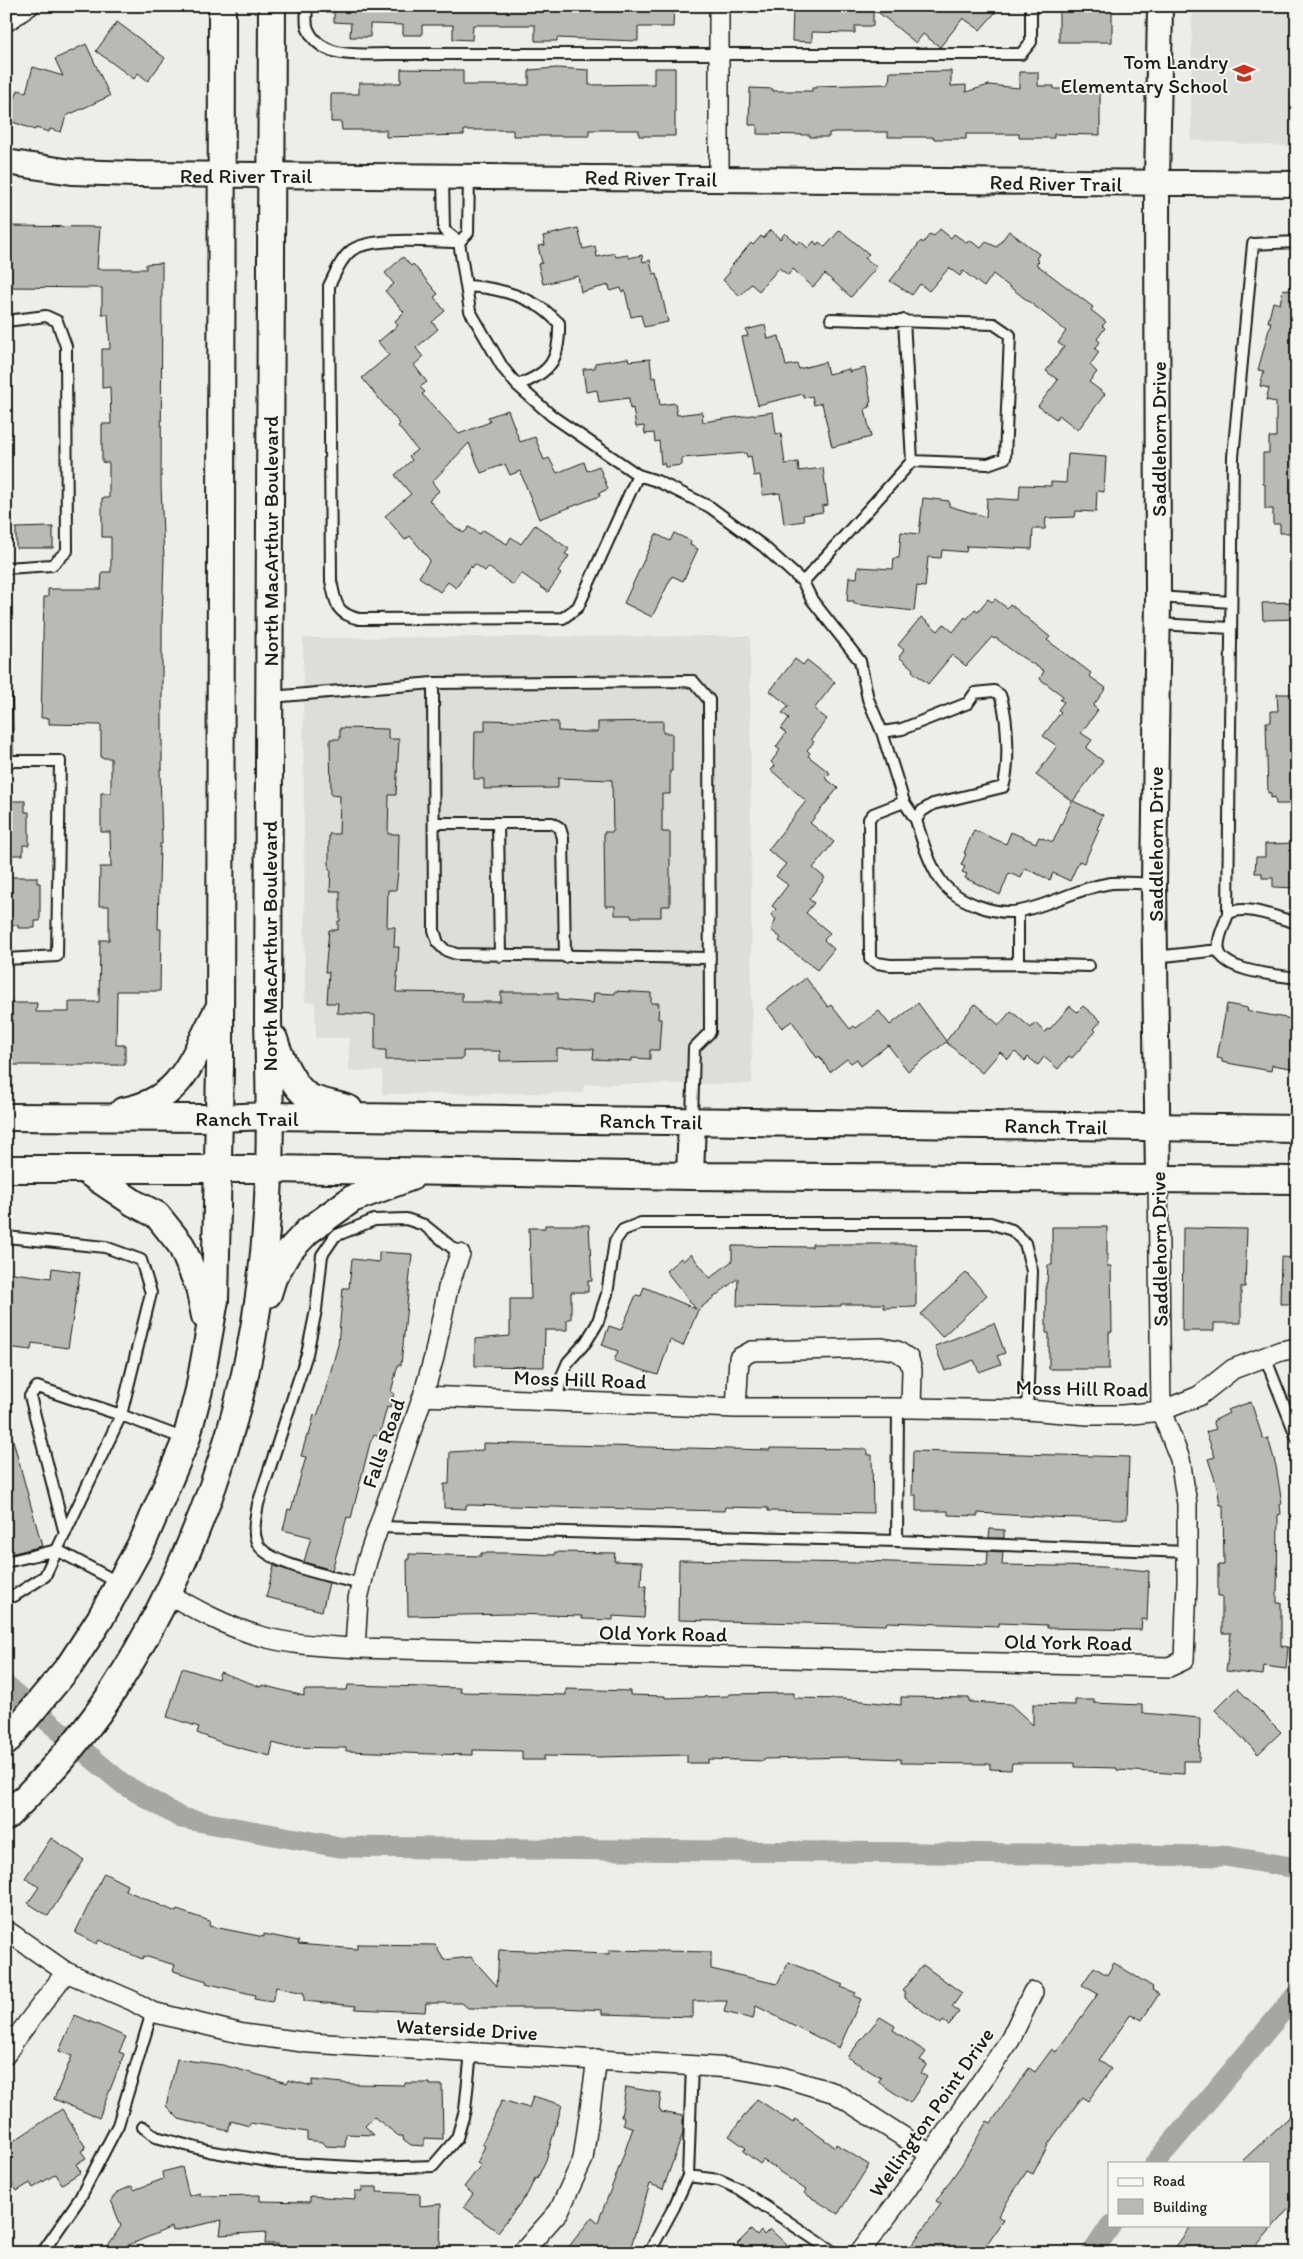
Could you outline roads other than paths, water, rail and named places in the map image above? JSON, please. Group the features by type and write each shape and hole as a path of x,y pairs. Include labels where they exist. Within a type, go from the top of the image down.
{"main road":[{"path":"6,1742 70,1665 100,1619 144,1539 186,1440 199,1390 215,1300 219,1170 220,1006 222,6"},
{"name":"North MacArthur Boulevard","path":"14,1809 73,1744 112,1692 144,1640 194,1535 219,1473 241,1394 251,1347 263,1264 270,1169 268,1019 272,6"},
{"path":"87,1117 138,1108 167,1093 186,1073 220,1006"},
{"path":"268,1019 280,1057 292,1079 310,1097 381,1118"},
{"name":"Ranch Trail","path":"6,1117 218,1118 270,1116 1297,1129"},
{"path":"690,1176 692,1121"},
{"path":"6,1169 270,1169 690,1176 1297,1180"},
{"path":"85,1170 157,1215 181,1245 199,1287 209,1336"},
{"path":"251,1347 274,1278 288,1252 308,1231 352,1199 424,1172"}],"street":[{"path":"6,22 29,6"},
{"path":"719,6 719,179"},
{"name":"Saddlehorn Drive","path":"1160,6 1157,184 1158,624 1154,884 1161,1411 1180,1459 1187,1504 1184,1660 1169,1667"},
{"name":"Red River Trail","path":"6,162 72,172 1297,184"},
{"name":"Falls Road","path":"355,1648 358,1599 361,1584 423,1396 434,1357 448,1288 460,1254"},
{"path":"736,1408 737,1365 739,1358 744,1354 752,1351 882,1348 897,1351 909,1359 912,1370 905,1408"},
{"name":"Moss Hill Road","path":"423,1396 736,1408 1027,1410 1088,1415 1124,1415 1161,1411 1199,1396 1233,1369 1297,1348"},
{"name":"Old York Road","path":"167,1592 206,1616 260,1636 296,1644 355,1648 1169,1667"},
{"name":"Waterside Drive","path":"6,1930 66,1972 133,2001 152,2012 243,2034 310,2043 692,2065 732,2068 779,2076 835,2093 930,2154"},
{"path":"9,2044 66,1972"},
{"name":"Wellington Point Drive","path":"859,2253 1010,2040 1033,1992"},
{"path":"522,2253 559,2211 584,2159 597,2059"}],"lane":[{"path":"307,6 307,28 317,44 340,54 1021,54 1031,42 1031,6"},
{"path":"443,176 444,230 459,242 470,311 503,368 517,385 552,416 638,475 657,481 710,507 763,546 803,582 812,600 860,661 868,699 882,732 904,802 916,820 923,842 941,881 962,899 992,911 1018,912 1043,905 1070,894 1112,883 1154,884"},
{"path":"469,176 468,234 459,242 370,242 352,250 338,266 329,286 331,581 337,607 345,616 358,619 563,618 578,607 638,475"},
{"path":"1297,242 1253,244 1233,457 1228,914 1219,942 1219,950 1223,959 1231,964 1249,970 1297,978"},
{"path":"467,286 486,286 540,306 559,323 560,345 551,364 537,378 517,385"},
{"path":"6,321 46,316 57,321 66,346 68,500 68,552 52,564 6,568"},
{"path":"831,319 994,324 1010,335 1005,458 988,464 912,461"},
{"path":"803,582 912,461 904,320"},
{"path":"1158,597 1231,602"},
{"path":"1158,624 1231,628"},
{"path":"270,697 433,684 693,681 709,700 710,1032 694,1048 692,1121"},
{"path":"433,684 434,930 438,942 445,950 456,954 500,956 710,958"},
{"path":"882,732 902,729 968,703 975,693 994,691 1000,695 1005,721 1006,777 1002,787 933,804 922,811 916,820"},
{"path":"6,698 7,760 60,760 57,956 6,959"},
{"path":"904,802 873,814 870,819 870,959 876,963 890,965 1018,964 1089,966"},
{"path":"434,823 552,823 560,828 563,838 565,957"},
{"path":"498,823 500,956"},
{"path":"1228,914 1236,909 1248,909 1297,923"},
{"path":"1018,912 1018,964"},
{"path":"1155,957 1219,950"},
{"path":"361,1584 303,1569 267,1555 257,1543 254,1523 258,1504 307,1354 316,1310 322,1255 334,1236 374,1220 406,1219 424,1225 460,1254"},
{"path":"558,1401 561,1378 568,1362 586,1342 597,1324 607,1294 614,1241 623,1230 641,1223 990,1223 1012,1230 1025,1243 1032,1271 1027,1410"},
{"path":"6,1237 105,1247 141,1260 151,1293 121,1415 45,1576 14,1596 6,1593"},
{"path":"1265,1357 1297,1438"},
{"path":"65,1534 30,1396 37,1387 121,1415 186,1440"},
{"path":"897,1541 905,1408"},
{"path":"379,1527 897,1541 1187,1552"},
{"path":"6,1562 57,1550 119,1582"},
{"path":"42,2253 80,2198 118,2125 152,2012"},
{"path":"143,2127 156,2137 190,2146 279,2163 372,2168 433,2166 457,2138 465,2110 471,2052"},
{"path":"649,2253 674,2207 688,2176 692,2065"},
{"path":"688,2176 719,2180 739,2189 835,2253"}],"waterway":[{"path":"6,1686 123,1784 181,1818 339,1847 1225,1856 1297,1868"},
{"path":"1156,2162 1297,1994"},
{"path":"1092,2253 1110,2226"}],"place":[{"name":"Tom Landry Elementary School","path":"1244,73"}]}
